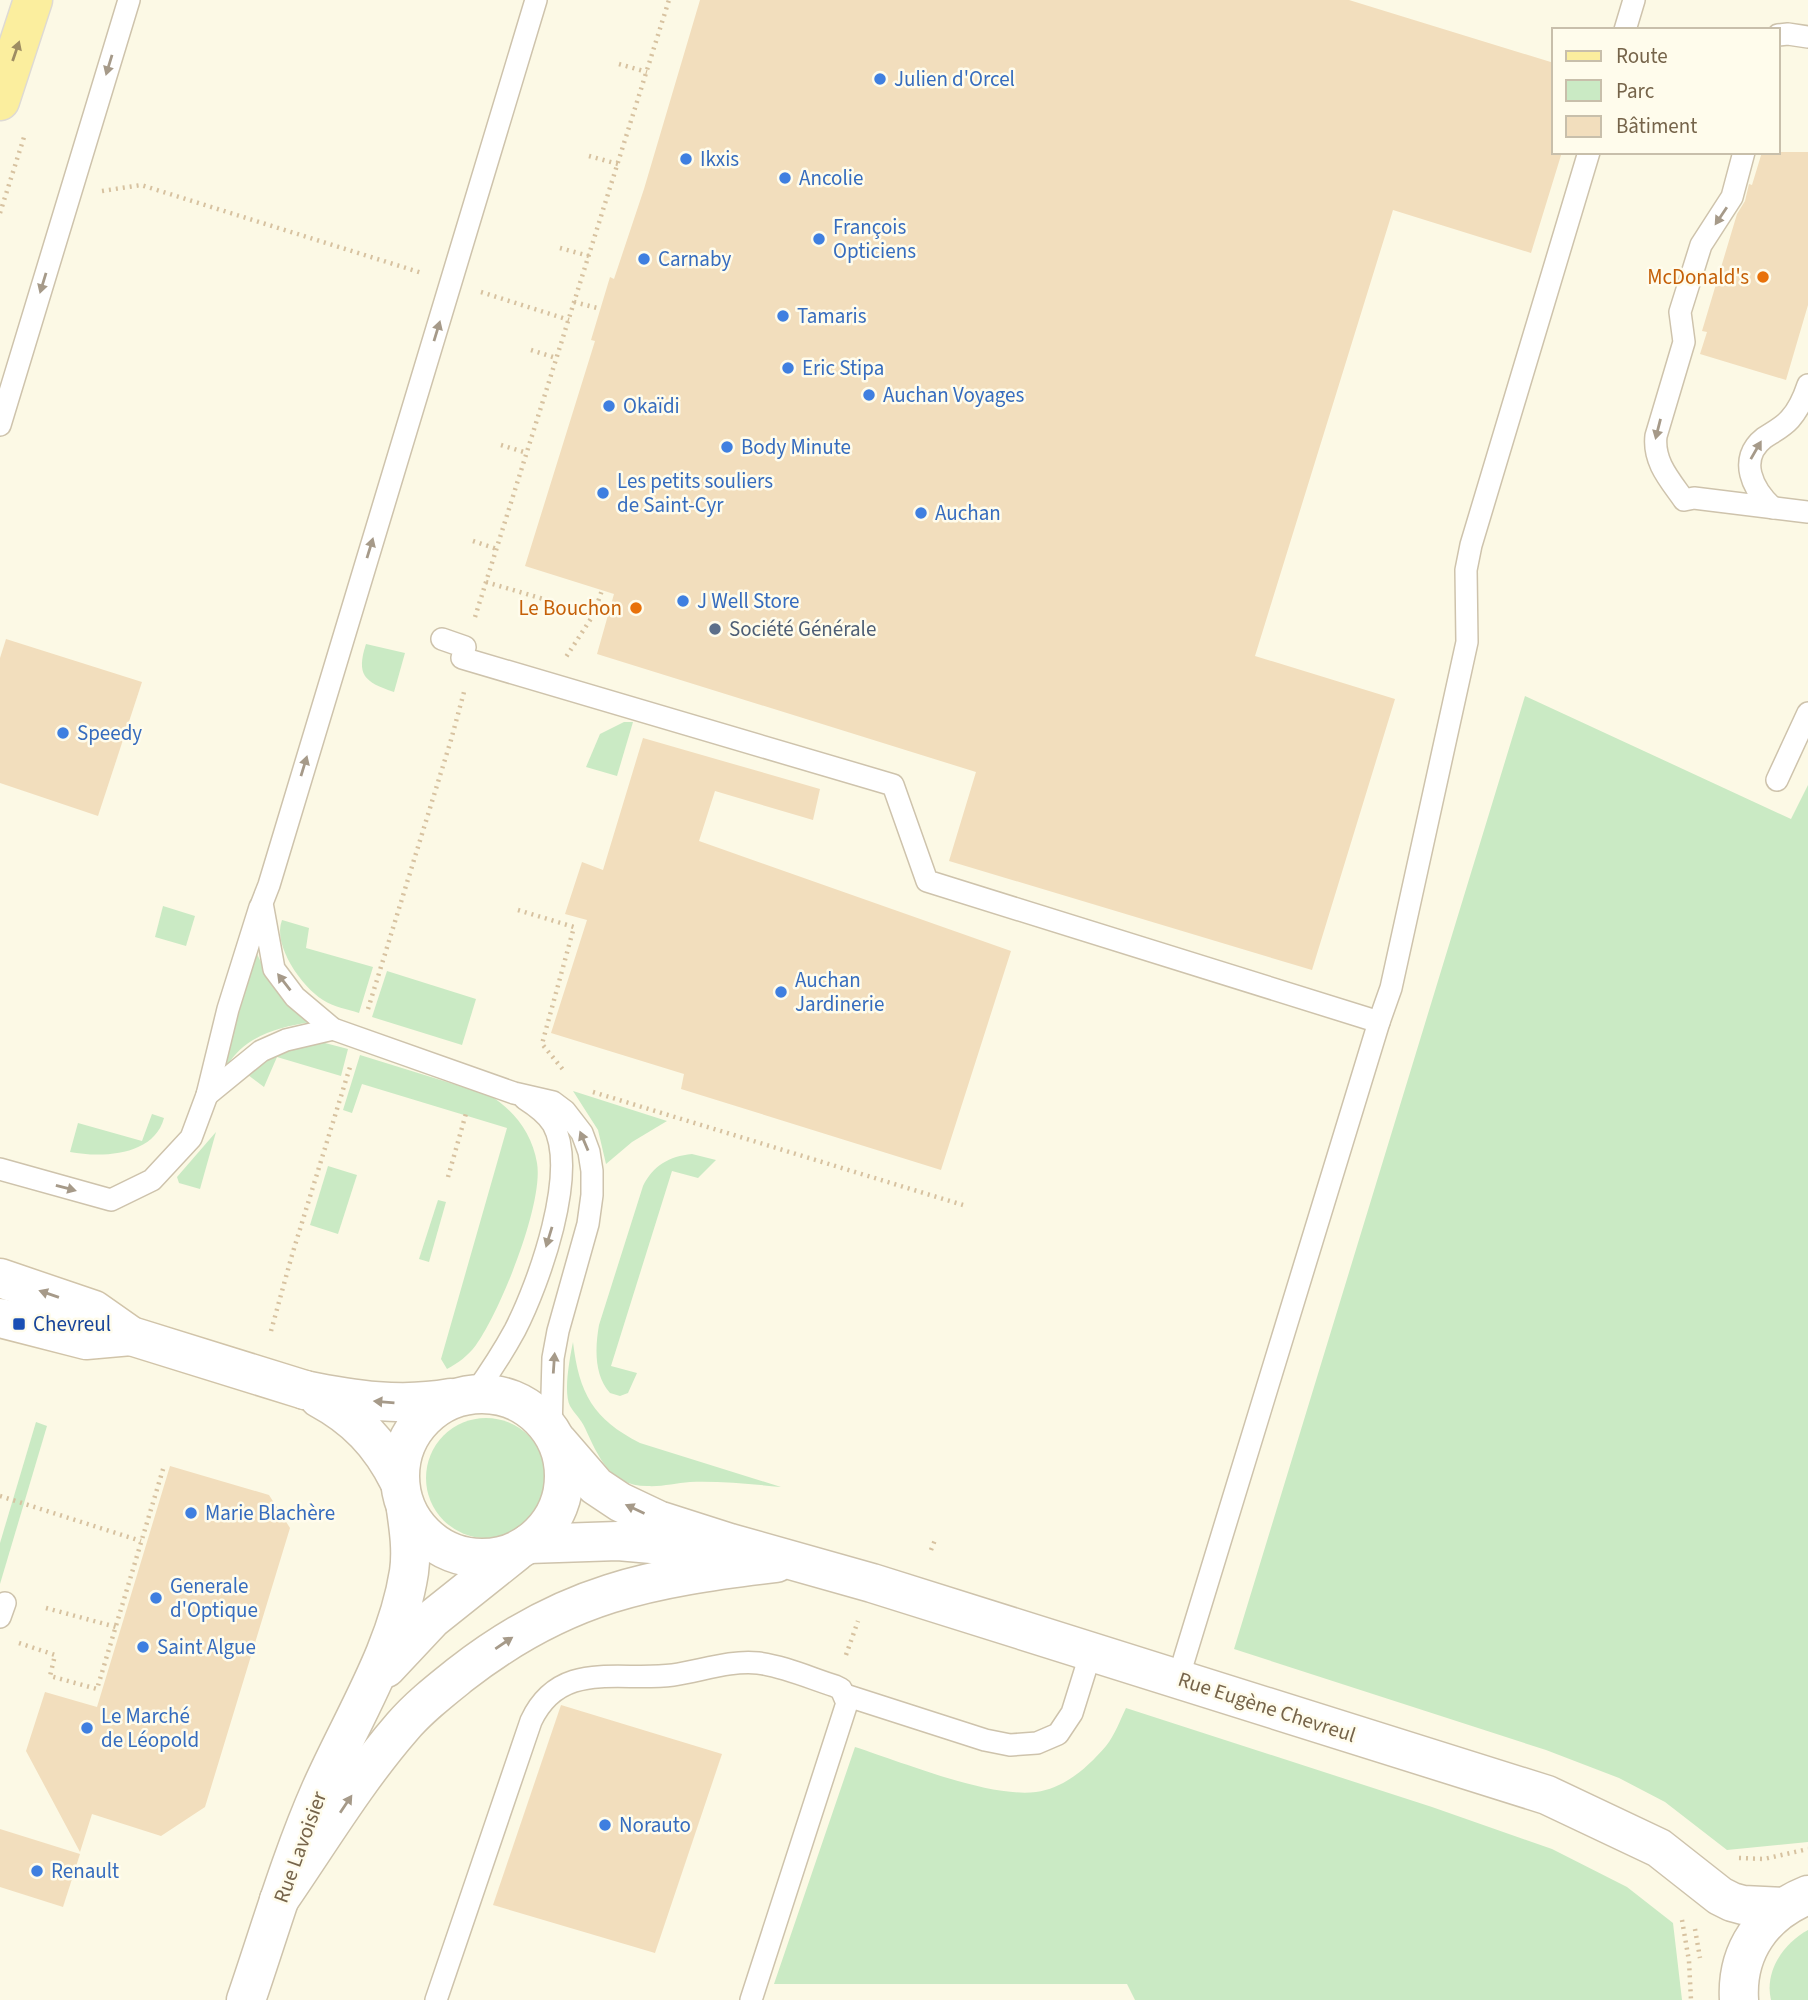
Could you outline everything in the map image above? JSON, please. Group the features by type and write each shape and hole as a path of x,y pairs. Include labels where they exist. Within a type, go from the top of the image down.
{"main road":[{"path":"0,101 33,0"}],"street":[{"path":"0,1278 94,1310 131,1336 305,1391 350,1399 397,1403 423,1403 463,1396 498,1394 520,1402 542,1419 554,1436 564,1469 562,1496 553,1519 537,1538 522,1548 493,1558 468,1558 444,1550 422,1533 402,1495 388,1458 360,1426 335,1407 305,1391"},
{"path":"0,1318 86,1340 131,1336"},
{"path":"402,1495 402,1452 415,1427 431,1410 463,1396"},
{"name":"Rue Eugène Chevreul","path":"554,1436 596,1486 620,1502 658,1520 872,1583 1547,1795 1659,1848 1720,1896 1742,1905 1796,1901"},
{"name":"Rue Lavoisier","path":"246,2000 279,1900 321,1788 366,1698 388,1641 409,1573 410,1541 402,1495"},
{"name":"Rue Eugène Chevreul","path":"522,1548 618,1541 664,1544 793,1561"},
{"name":"Rue Lavoisier","path":"366,1698 388,1666 432,1619 522,1548"},
{"path":"279,1900 375,1761 404,1725 443,1689 508,1640 555,1614 614,1590 658,1579 793,1561"},
{"name":"Rue Eugène Chevreul","path":"1720,1896 1731,1916 1739,1985"},
{"path":"1739,1985 1751,1941 1760,1928 1796,1901"}],"lane":[{"path":"0,425 129,0"},
{"path":"0,1169 111,1200 152,1180 191,1138 207,1095 228,1009 269,885 536,0"},
{"path":"1626,28 1634,0"},
{"path":"1780,35 1808,37"},
{"path":"1178,1679 1391,988 1467,642 1466,570 1471,545 1588,154"},
{"path":"1743,154 1732,197 1701,245 1680,312 1684,342 1654,447 1657,460 1684,500 1694,498 1808,512"},
{"path":"1773,509 1754,486 1749,470 1751,457 1762,439 1789,421 1797,411 1808,385"},
{"path":"442,639 465,647 462,659 893,786 927,881 1379,1022"},
{"path":"1777,780 1808,713"},
{"path":"262,903 274,969 295,997 333,1029 514,1093 553,1102 565,1111 582,1133 592,1171 588,1224 558,1331 554,1358 554,1436"},
{"path":"207,1095 261,1051 286,1040 333,1029"},
{"path":"463,1396 501,1354 516,1327 532,1290 560,1196 560,1145 554,1127 537,1106 514,1093"},
{"path":"436,2000 531,1721 542,1701 568,1683 603,1675 650,1677 744,1662 760,1663 985,1740 1010,1745 1037,1743 1058,1734 1072,1713 1091,1652"},
{"path":"751,2000 847,1703 840,1690"}],"path":[{"path":"465,647 669,0"},
{"path":"619,64 647,72"},
{"path":"589,156 618,164"},
{"path":"98,192 141,185 569,320"},
{"path":"561,248 589,256"},
{"path":"574,302 600,309"},
{"path":"531,350 556,358"},
{"path":"501,445 527,453"},
{"path":"473,541 497,549"},
{"path":"486,582 594,614"},
{"path":"568,690 564,661 594,614 602,590"},
{"path":"271,1331 465,690"},
{"path":"518,910 574,927 542,1044 571,1079"},
{"path":"590,1092 963,1205"},
{"path":"11,1641 55,1655 50,1676 97,1689 164,1466"},
{"path":"0,1496 141,1541"},
{"path":"931,1550 935,1540"},
{"path":"46,1608 116,1628"},
{"path":"840,1690 859,1618"},
{"path":"1731,1856 1756,1860 1808,1849"}],"green space":[{"path":"366,644 405,653 394,692 376,685 365,676 362,663"},
{"path":"1525,696 1791,819 1808,785 1808,1842 1727,1850 1665,1802 1619,1778 1546,1750 1234,1649"},
{"path":"624,722 633,722 617,776 586,767 600,734"},
{"path":"163,906 195,916 186,946 155,937"},
{"path":"282,920 309,928 306,948 373,967 359,1013 327,1002 306,986 285,953 280,930"},
{"path":"255,950 269,978 311,1022 275,1030 253,1040 234,1056 227,1066 223,1066"},
{"path":"387,971 476,999 462,1045 372,1017"},
{"path":"307,1043 325,1043 348,1049 341,1076 277,1057 264,1087 248,1075 268,1058"},
{"path":"360,1055 489,1095 514,1115 535,1152 537,1181 534,1204 508,1283 476,1345 463,1359 447,1369 441,1359 507,1128 362,1084 352,1113 343,1110"},
{"path":"573,1091 667,1121 632,1142 606,1164 598,1130"},
{"path":"152,1114 164,1118 150,1140 138,1147 111,1154 70,1152 78,1123 142,1141"},
{"path":"216,1132 200,1189 179,1183 177,1177"},
{"path":"692,1154 716,1160 698,1178 672,1171 611,1366 637,1373 628,1393 620,1396 610,1393 598,1370 599,1325 643,1186 663,1163"},
{"path":"328,1166 357,1175 338,1234 310,1225"},
{"path":"438,1200 446,1202 429,1262 419,1259"},
{"path":"573,1342 579,1376 591,1403 624,1434 640,1443 781,1487 701,1482 647,1486 634,1485 615,1475 601,1459 568,1400 568,1374"},
{"path":"486,1418 509,1423 528,1436 541,1455 546,1478 541,1501 528,1520 509,1533 486,1538 463,1533 444,1520 431,1501 426,1478 431,1455 444,1436 463,1423"},
{"path":"36,1422 47,1426 0,1584 0,1543"},
{"path":"1126,1708 1432,1807 1552,1849 1627,1887 1673,1923 1682,2000 1135,2000 1127,1984 774,1984 855,1747 994,1790 1036,1792 1057,1786 1092,1761 1109,1742"},
{"path":"1808,1930 1808,2000 1771,2000 1770,1979 1778,1959 1791,1942"}],"building":[{"name":"Auchan","path":"700,0 1349,0 1552,62 1552,154 1561,154 1531,253 1393,210 1255,656 1395,699 1312,970 949,861 976,772 597,654 614,594 525,566 595,341 591,340 610,277 614,279 644,189"},
{"name":"McDonald's","path":"1808,152 1808,305 1786,380 1700,354 1707,332 1702,331 1737,214 1745,201 1749,184 1752,185 1761,154"},
{"name":"Speedy","path":"6,639 142,682 98,816 0,783 0,658"},
{"name":"Auchan Jardinerie","path":"643,738 820,789 813,820 715,791 699,841 1011,951 941,1170 681,1089 684,1074 551,1033 587,920 565,914 582,862 603,870"},
{"path":"170,1466 269,1495 290,1528 205,1807 161,1836 92,1814 80,1852 26,1751 45,1692 97,1707"},
{"path":"561,1705 722,1754 655,1953 493,1905"},
{"name":"Renault","path":"0,1829 80,1854 63,1907 0,1887"}],"place":[{"name":"Julien d'Orcel","path":"880,79"},
{"name":"Ikxis","path":"686,159"},
{"name":"Ancolie","path":"785,178"},
{"name":"François Opticiens","path":"819,239"},
{"name":"Carnaby","path":"644,259"},
{"name":"McDonald's","path":"1763,277"},
{"name":"Tamaris","path":"783,316"},
{"name":"Eric Stipa","path":"788,368"},
{"name":"Auchan Voyages","path":"869,395"},
{"name":"Okaïdi","path":"609,406"},
{"name":"Body Minute","path":"727,447"},
{"name":"Les petits souliers de Saint-Cyr","path":"603,493"},
{"name":"Auchan","path":"921,513"},
{"name":"J Well Store","path":"683,601"},
{"name":"Le Bouchon","path":"636,608"},
{"name":"Société Générale","path":"715,629"},
{"name":"Speedy","path":"63,733"},
{"name":"Auchan Jardinerie","path":"781,992"},
{"name":"Chevreul","path":"19,1324"},
{"name":"Marie Blachère","path":"191,1513"},
{"name":"Generale d'Optique","path":"156,1598"},
{"name":"Saint Algue","path":"143,1647"},
{"name":"Le Marché de Léopold","path":"87,1728"},
{"name":"Norauto","path":"605,1825"},
{"name":"Renault","path":"37,1871"}]}
